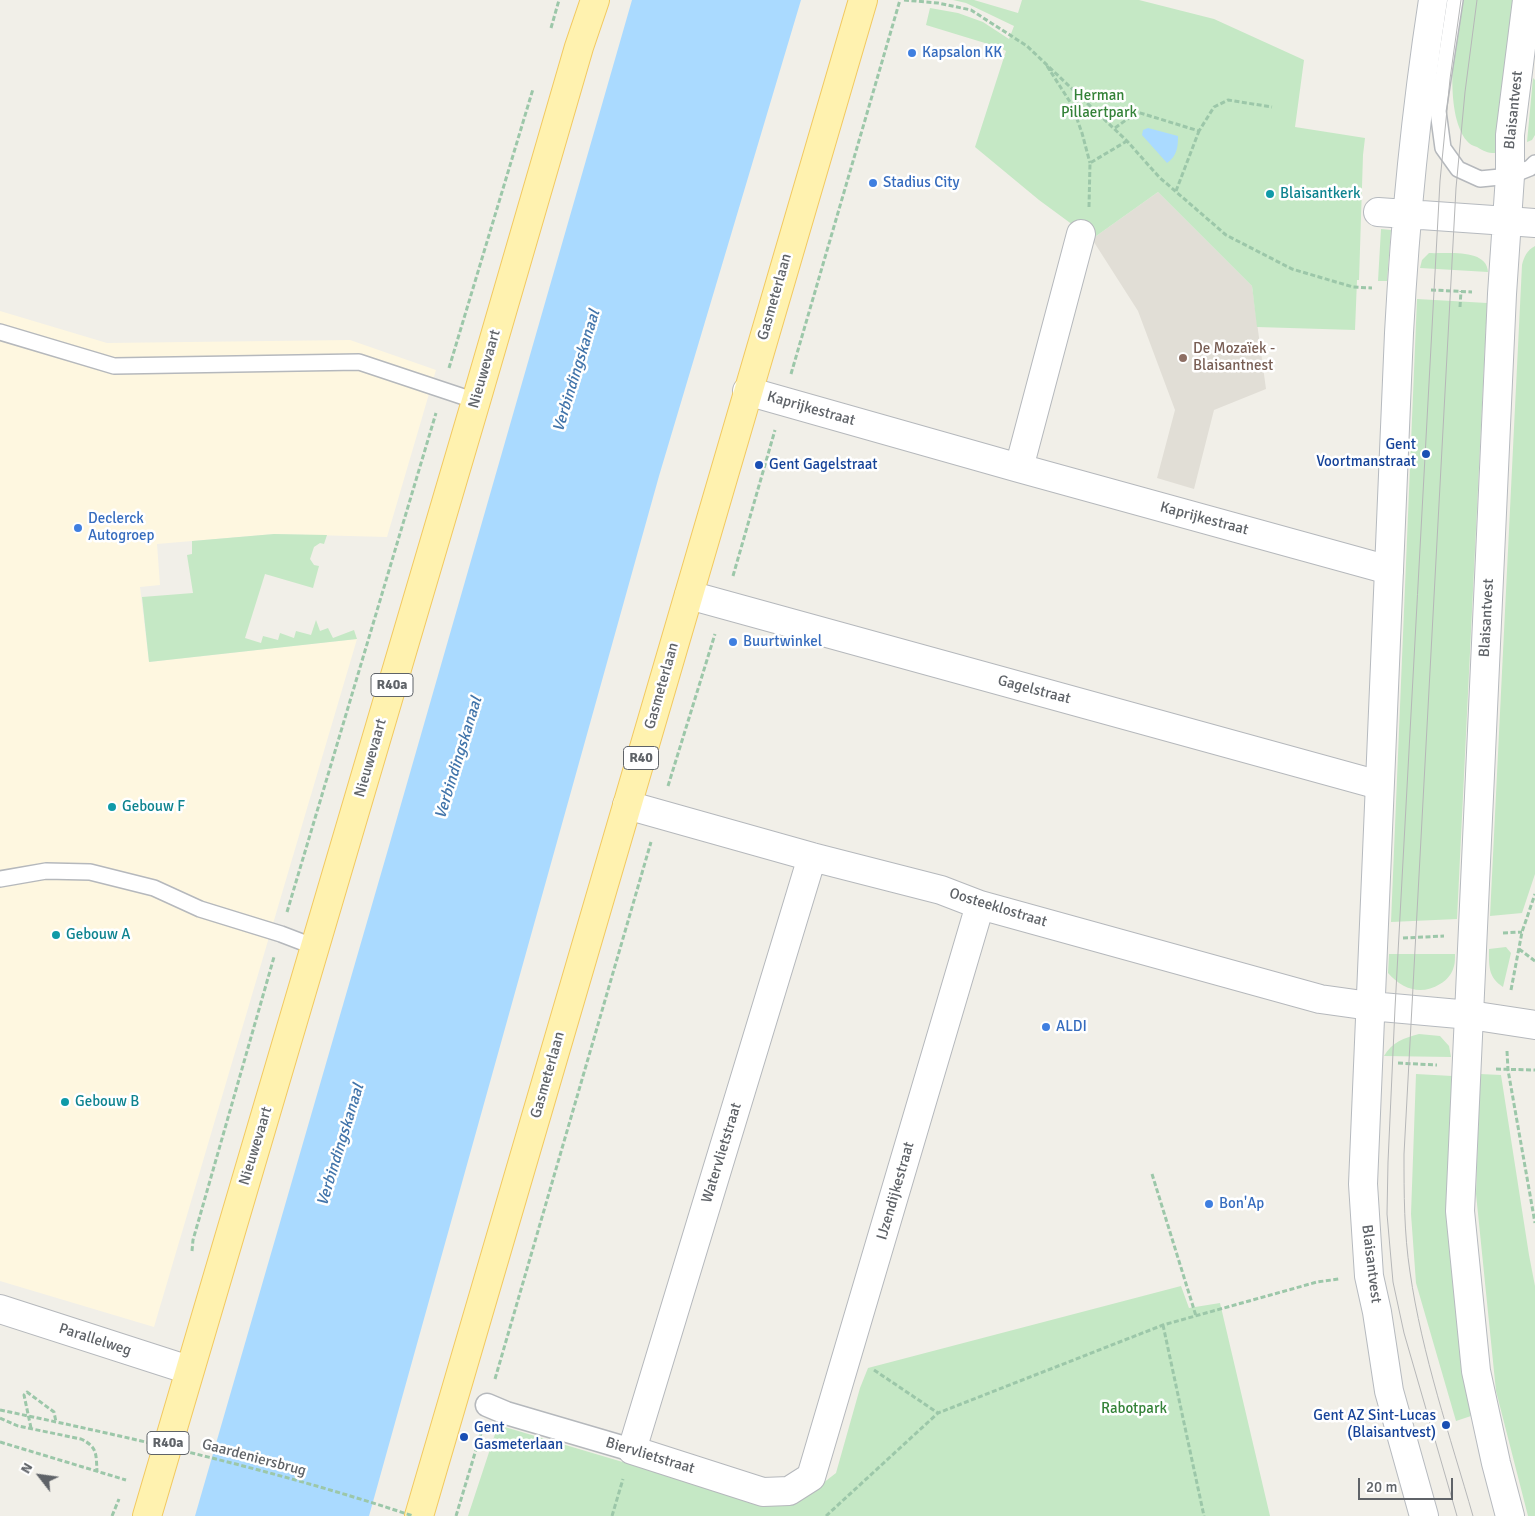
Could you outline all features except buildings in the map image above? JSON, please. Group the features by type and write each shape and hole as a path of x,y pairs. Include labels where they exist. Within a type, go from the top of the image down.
{"main road":[{"name":"Nieuwevaart","path":"147,1516 579,47 595,0"},
{"name":"Gasmeterlaan","path":"419,1516 863,0"}],"street":[{"name":"Blaisantvest","path":"1424,1516 1389,1391 1377,1312 1369,1276 1363,1184 1401,288 1421,85 1433,0"},
{"name":"Blaisantvest","path":"1510,1516 1496,1463 1476,1371 1460,1211 1502,294 1510,176 1510,135 1527,0"},
{"path":"1378,212 1535,223"},
{"path":"1019,468 1081,234"},
{"name":"Kaprijkestraat","path":"748,391 1389,570"},
{"name":"Gagelstraat","path":"689,595 1379,785"},
{"name":"Oosteeklostraat","path":"627,805 941,890 980,904 1320,999 1370,1006"},
{"name":"Watervlietstraat","path":"632,1450 812,856"},
{"name":"IJzendijkestraat","path":"811,1476 849,1353 980,904"},
{"path":"1370,1006 1470,1015 1535,1024"},
{"name":"Parallelweg","path":"0,1310 189,1370"},
{"name":"Biervlietstraat","path":"488,1404 506,1413 632,1450 763,1492 789,1492 811,1476"}],"lane":[{"path":"1455,0 1438,112 1443,148 1458,169 1480,179 1510,176 1530,168 1535,163"},
{"path":"0,332 114,366 359,362 476,401"},
{"path":"0,878 46,871 90,872 154,888 200,908 315,947"}],"path":[{"path":"551,28 559,0"},
{"path":"456,1516 659,814 724,605 900,0"},
{"path":"904,0 938,3 971,10 1028,46 1115,128 1159,177 1226,235 1292,269 1353,287 1502,294"},
{"path":"1043,61 1072,105 1082,132 1090,163 1089,215 1081,234"},
{"path":"192,1254 192,1240 280,934 534,86"},
{"path":"1176,192 1199,131 1214,107 1228,100 1272,108"},
{"path":"1115,128 1137,112 1199,131"},
{"path":"1090,163 1127,141"},
{"path":"1460,307 1462,292"},
{"path":"1535,894 1522,932 1505,1020 1508,1070 1534,1208 1535,1223"},
{"path":"1519,949 1535,961"},
{"path":"1152,1174 1196,1316"},
{"path":"826,1516 938,1414 1163,1325 1317,1282"},
{"path":"1163,1325 1204,1516"},
{"path":"849,1353 938,1414"},
{"path":"31,1428 24,1395 27,1392 54,1412 56,1422"},
{"name":"Gaardeniersbrug","path":"0,1410 169,1448 286,1478 412,1516"},
{"path":"0,1418 18,1426 82,1439 91,1444 96,1452 97,1472 0,1442"},
{"path":"138,1443 140,1434"},
{"path":"612,1516 632,1450"},
{"path":"124,1487 127,1480"},
{"path":"112,1516 120,1495"}],"shaded area":[{"name":"De Mozaïek - Blaisantnest","path":"1158,192 1252,286 1266,389 1214,410 1194,489 1157,478 1175,410 1138,311 1092,239"},
{"path":"0,311 107,343 350,340 436,370 387,537 274,534 157,544 160,585 140,587 149,662 357,639 154,1327 0,1281"}],"green space":[{"name":"Herman Pillaertpark","path":"953,0 974,0 1018,13 1022,0 1139,0 1214,19 1304,60 1295,127 1365,138 1355,330 1257,327 1252,286 1158,192 1092,239 1039,200 975,147 1006,51 926,25 930,8 958,13 983,22 1009,39 1014,26 966,3"},
{"path":"1459,0 1514,0 1495,153 1486,152 1468,142 1460,128 1455,112 1452,73"},
{"path":"1533,78 1535,80 1535,135 1532,140 1527,142"},
{"path":"1381,229 1391,230 1387,281 1378,281"},
{"path":"1535,246 1535,874 1522,913 1490,916 1522,265 1526,254"},
{"path":"1429,253 1455,253 1473,256 1481,259 1486,264 1488,272 1420,268 1422,260"},
{"path":"1417,299 1487,303 1457,919 1391,922"},
{"path":"274,534 327,535 324,544 320,543 314,547 310,559 314,565 319,566 313,588 265,574 245,638 261,643 263,636 278,640 280,633 294,638 296,631 311,635 316,620 320,631 328,628 333,638 354,630 357,639 149,662 142,597 193,593 187,555 192,554 192,541"},
{"path":"1506,947 1511,953 1503,987 1494,979 1490,971 1489,949"},
{"path":"1389,954 1455,954 1455,963 1451,974 1443,982 1433,988 1419,990 1406,987 1393,979 1388,973"},
{"path":"1419,1034 1440,1036 1449,1046 1451,1057 1384,1056 1399,1041"},
{"path":"1416,1074 1452,1076 1446,1211 1462,1373 1471,1416 1456,1421 1416,1283 1411,1214"},
{"path":"1480,1074 1501,1075 1535,1286 1535,1516 1528,1516 1496,1391 1476,1194"},
{"name":"Rabotpark","path":"1181,1286 1189,1308 1220,1303 1270,1516 468,1516 498,1425 771,1506 791,1505 836,1473 860,1388 868,1368"}],"water":[{"name":"Verbindingskanaal","path":"632,0 801,0 659,476 369,1516 195,1516 389,846"},
{"path":"1148,128 1178,136 1176,151 1167,163 1142,135 1143,130"}],"tram line":[{"path":"1457,1516 1404,1333 1393,1282 1387,1214 1395,1008 1440,181 1450,79 1461,0"},
{"path":"1473,1516 1437,1395 1415,1303 1407,1243 1404,1199 1404,1154 1456,188 1465,92 1477,0"}],"place":[{"name":"Kapsalon KK","path":"912,53"},
{"name":"Stadius City","path":"873,183"},
{"name":"Blaisantkerk","path":"1270,194"},
{"name":"De Mozaïek - Blaisantnest","path":"1183,358"},
{"name":"Gent Voortmanstraat","path":"1426,454"},
{"name":"Gent Gagelstraat","path":"759,465"},
{"name":"Declerck Autogroep","path":"78,528"},
{"name":"Buurtwinkel","path":"733,642"},
{"name":"Gebouw F","path":"112,807"},
{"name":"Gebouw A","path":"56,935"},
{"name":"ALDI","path":"1046,1027"},
{"name":"Gebouw B","path":"65,1102"},
{"name":"Bon'Ap","path":"1209,1204"},
{"name":"Gent AZ Sint-Lucas (Blaisantvest)","path":"1446,1425"},
{"name":"Gent Gasmeterlaan","path":"464,1437"}]}
